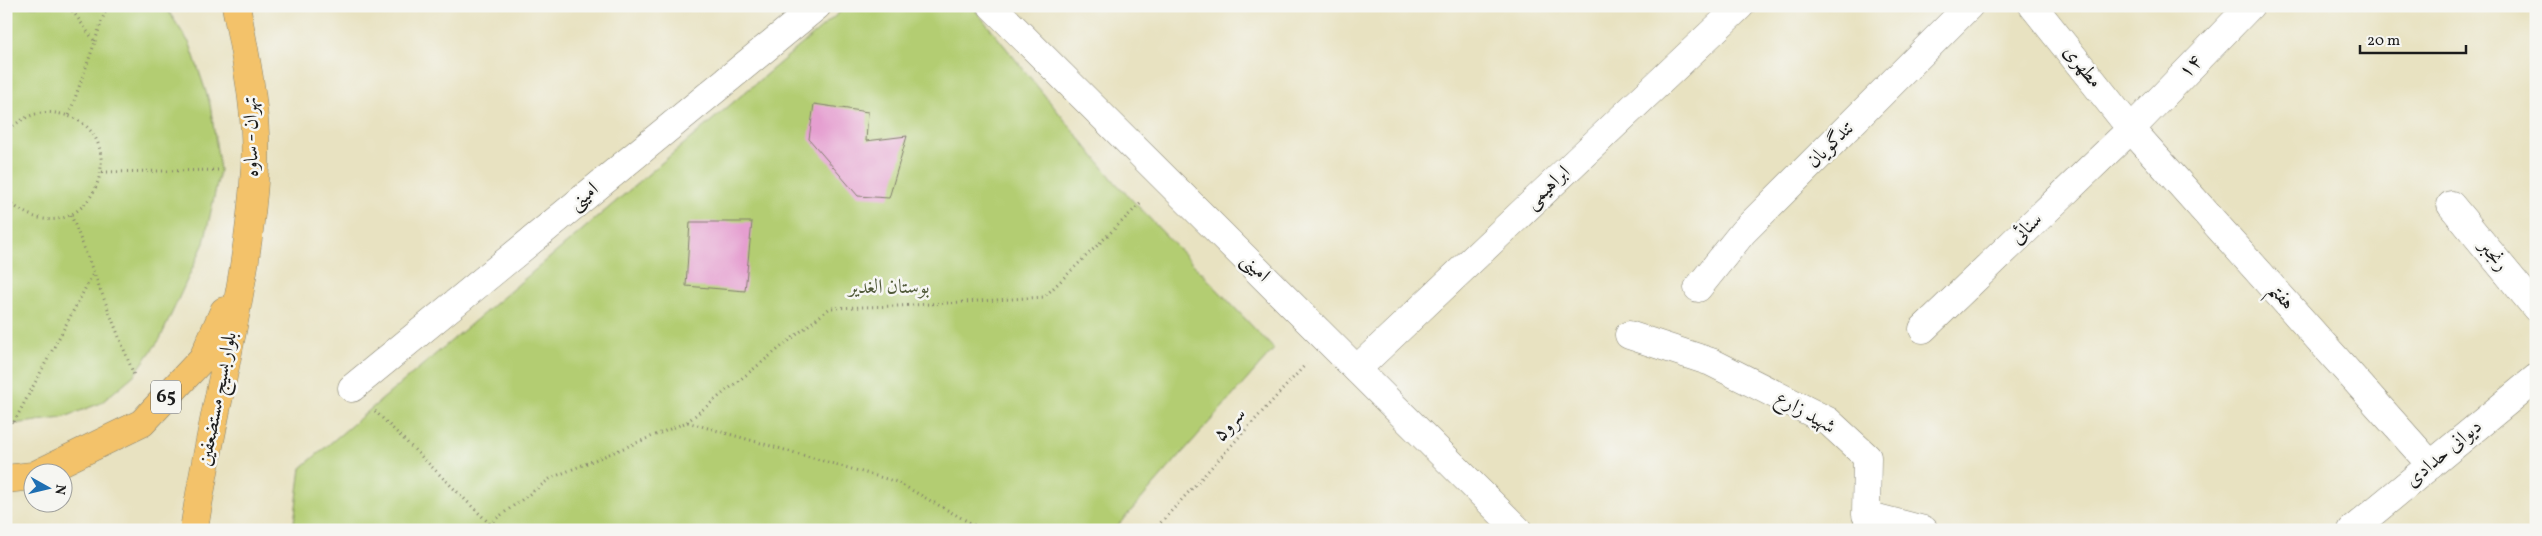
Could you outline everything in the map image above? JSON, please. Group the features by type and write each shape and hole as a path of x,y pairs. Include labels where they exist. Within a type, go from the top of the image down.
{"highway":[{"name":"تهران - ساوه","path":"236,6 253,100 255,167 243,268"},
{"name":"65","path":"58,464 142,423 203,358 243,268"},
{"name":"بلوار بسیج مستضعفین","path":"194,530 243,268"},
{"path":"6,479 22,477"}],"street":[{"name":"امینی","path":"352,388 817,6"},
{"name":"امینی","path":"992,6 1518,530"},
{"name":"ابراهیمی","path":"1357,369 1740,6"},
{"name":"تندگویان","path":"1698,288 1743,232 1969,6"},
{"name":"مطهری","path":"2033,6 2132,129"},
{"name":"۱۴","path":"2132,129 2250,6"},
{"name":"سنائی","path":"1923,329 2132,129"},
{"name":"هفتم","path":"2132,129 2431,464"},
{"name":"رنجبر","path":"2451,205 2536,308"},
{"name":"شهید زارع","path":"1629,335 1711,362 1828,421 1866,457 1864,522 1924,530"},
{"name":"دیوانی حدادی","path":"2352,530 2536,378"}],"path":[{"path":"69,6 95,42"},
{"path":"69,115 107,6"},
{"path":"6,133 16,123 32,114 51,112 69,115 84,124 95,138 101,155 102,172 96,190 86,204 71,215 54,219 35,218 19,210 6,199"},
{"path":"102,172 220,170"},
{"path":"481,530 551,478 687,422 830,308 1044,297 1166,178"},
{"path":"71,215 134,374"},
{"path":"6,408 13,424 94,272"},
{"name":"سرو۵","path":"1154,530 1328,340"},
{"path":"352,388 496,530"},
{"path":"687,422 897,482 983,530"}],"green space":[{"path":"6,6 165,6 190,44 210,104 220,170 204,243 160,339 134,375 101,403 62,418 13,424 6,424"},
{"name":"بوستان الغدیر","path":"847,6 972,6 1115,182 1274,349 1114,530 293,530 301,468"}],"building":[{"path":"814,104 868,112 866,141 907,136 889,198 858,196 809,139"},
{"path":"690,222 752,222 745,291 686,286"}]}
